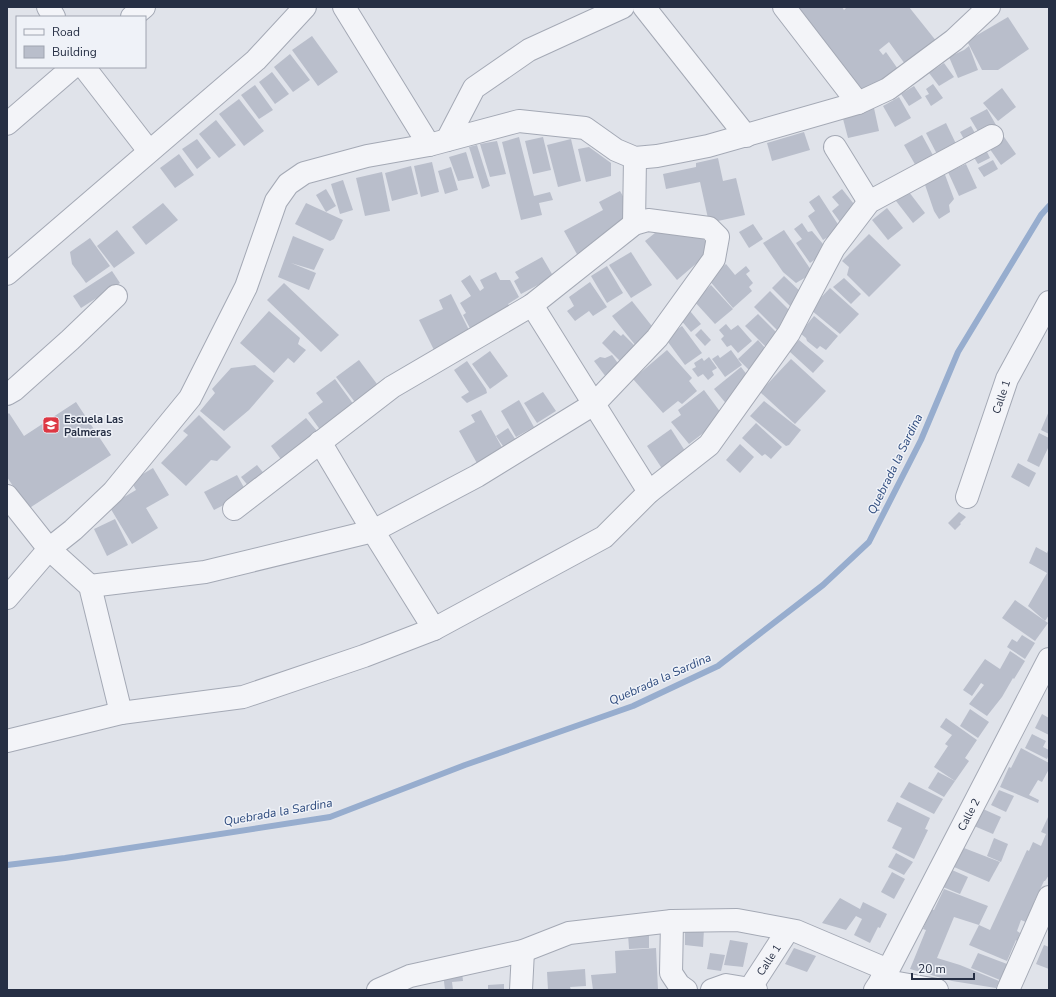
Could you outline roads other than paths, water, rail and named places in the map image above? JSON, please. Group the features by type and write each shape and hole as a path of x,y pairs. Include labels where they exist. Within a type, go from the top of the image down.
{"street":[{"path":"48,7 53,16"},
{"path":"133,16 144,7"},
{"path":"7,274 256,60 305,7"},
{"path":"344,7 438,143"},
{"path":"438,143 474,88 529,50 623,7"},
{"path":"644,7 746,136"},
{"path":"784,7 858,103"},
{"path":"7,598 49,549 73,530 113,492 190,398 246,287 276,201 288,184 304,173 367,156 438,143 519,122 585,128 616,150 635,158 657,156 708,146 858,103 888,89 954,40 989,7"},
{"path":"7,124 72,68"},
{"path":"85,68 149,151"},
{"path":"7,741 121,713 243,697 364,656 434,628 604,537 649,492 709,445 789,333 834,248 869,202 992,136"},
{"path":"835,147 869,202"},
{"path":"634,224 635,158"},
{"path":"90,586 205,572 373,531 477,476 594,404 657,338 714,259 718,237 709,228 648,220 634,224 532,304 392,387 234,509"},
{"path":"7,394 14,390 70,340 116,296"},
{"name":"Calle 1","path":"967,497 1007,379 1049,302"},
{"path":"532,304 649,492"},
{"path":"320,442 373,531 434,628"},
{"path":"7,496 49,549 90,586 121,713"},
{"name":"Calle 2","path":"881,980 1049,659"},
{"path":"1008,990 1049,897"},
{"path":"378,990 410,976 524,951 569,933 672,921 737,920 796,931 881,980 938,990"},
{"path":"672,921 671,973 679,985 686,990"},
{"name":"Calle 1","path":"752,990 788,930"},
{"path":"521,990 524,951"},
{"path":"712,990 726,985 752,990"}],"waterway":[{"name":"Quebrada la Sardina","path":"7,865 65,858 330,817 465,765 633,706 718,666 823,585 869,542 921,440 958,352 1041,215 1049,206"}],"place":[{"name":"Escuela Las Palmeras","path":"51,425"}]}
